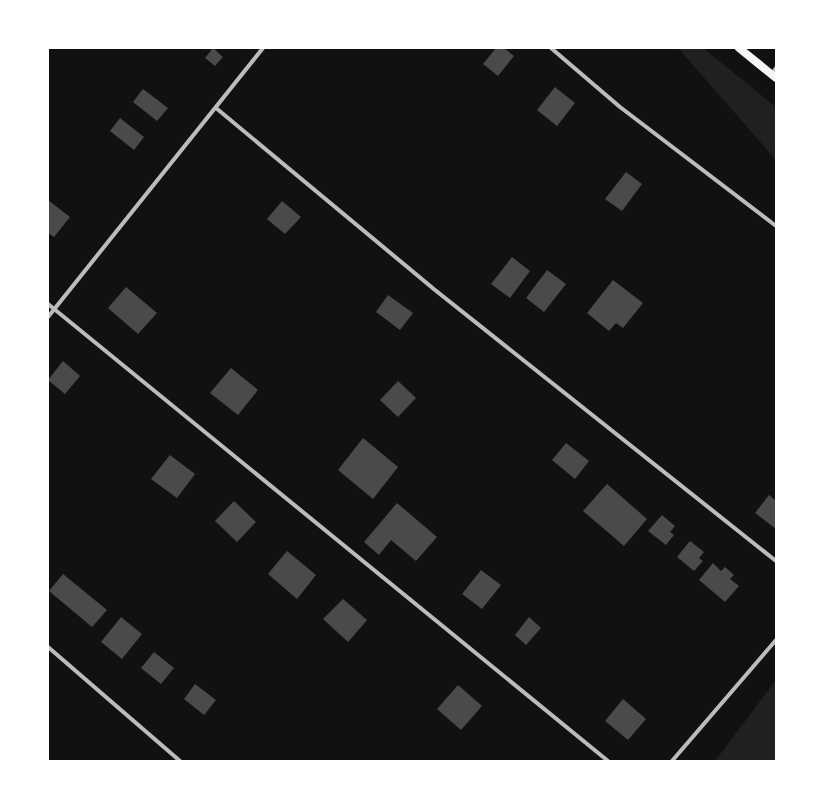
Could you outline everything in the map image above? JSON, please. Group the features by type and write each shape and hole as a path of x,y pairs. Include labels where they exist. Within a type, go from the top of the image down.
{"main road":[{"path":"739,48 775,73"}],"street":[{"path":"48,317 264,48"},
{"path":"551,48 620,107 776,226"},
{"path":"216,108 434,290 776,561"},
{"path":"48,304 608,761"},
{"path":"672,761 776,640"},
{"path":"48,647 180,761"}],"shaded area":[{"path":"678,48 703,48 776,107 776,160"},
{"path":"776,680 776,761 715,761"}],"building":[{"path":"213,48 223,57 215,66 205,58"},
{"path":"496,48 504,48 514,56 498,76 483,64"},
{"path":"555,87 575,103 557,126 537,110"},
{"path":"143,89 168,108 157,121 133,102"},
{"path":"120,118 144,137 134,150 110,131"},
{"path":"626,172 642,184 622,211 605,199"},
{"path":"48,200 70,217 54,237 48,233"},
{"path":"282,201 301,217 285,234 267,219"},
{"path":"512,257 530,271 510,298 491,284"},
{"path":"547,270 566,284 544,312 526,298"},
{"path":"613,280 643,303 623,328 616,323 609,331 587,313"},
{"path":"126,287 157,313 138,334 108,308"},
{"path":"388,295 413,313 400,330 376,312"},
{"path":"63,361 80,376 65,394 48,380"},
{"path":"231,368 258,390 238,415 210,393"},
{"path":"398,381 416,398 398,417 380,400"},
{"path":"363,438 398,467 373,499 338,470"},
{"path":"566,443 589,461 575,479 552,460"},
{"path":"170,455 195,474 177,498 151,479"},
{"path":"607,484 647,519 624,546 583,511"},
{"path":"769,495 776,501 776,529 755,513"},
{"path":"234,501 256,522 237,542 215,521"},
{"path":"397,503 437,537 416,561 391,540 379,555 364,542"},
{"path":"662,515 675,526 670,532 674,535 666,545 648,531"},
{"path":"690,541 704,552 699,558 703,561 694,571 677,557"},
{"path":"287,551 316,575 297,599 268,574"},
{"path":"713,563 721,571 725,567 734,575 730,579 739,586 725,602 699,580"},
{"path":"481,570 501,585 482,609 462,594"},
{"path":"63,574 107,610 92,627 49,591"},
{"path":"343,599 367,620 348,642 323,619"},
{"path":"121,617 142,634 122,659 101,642"},
{"path":"529,617 541,628 526,645 515,635"},
{"path":"154,652 174,668 161,684 141,668"},
{"path":"195,684 216,700 204,715 184,699"},
{"path":"458,685 482,706 461,730 437,709"},
{"path":"623,699 646,719 628,740 605,721"}]}
